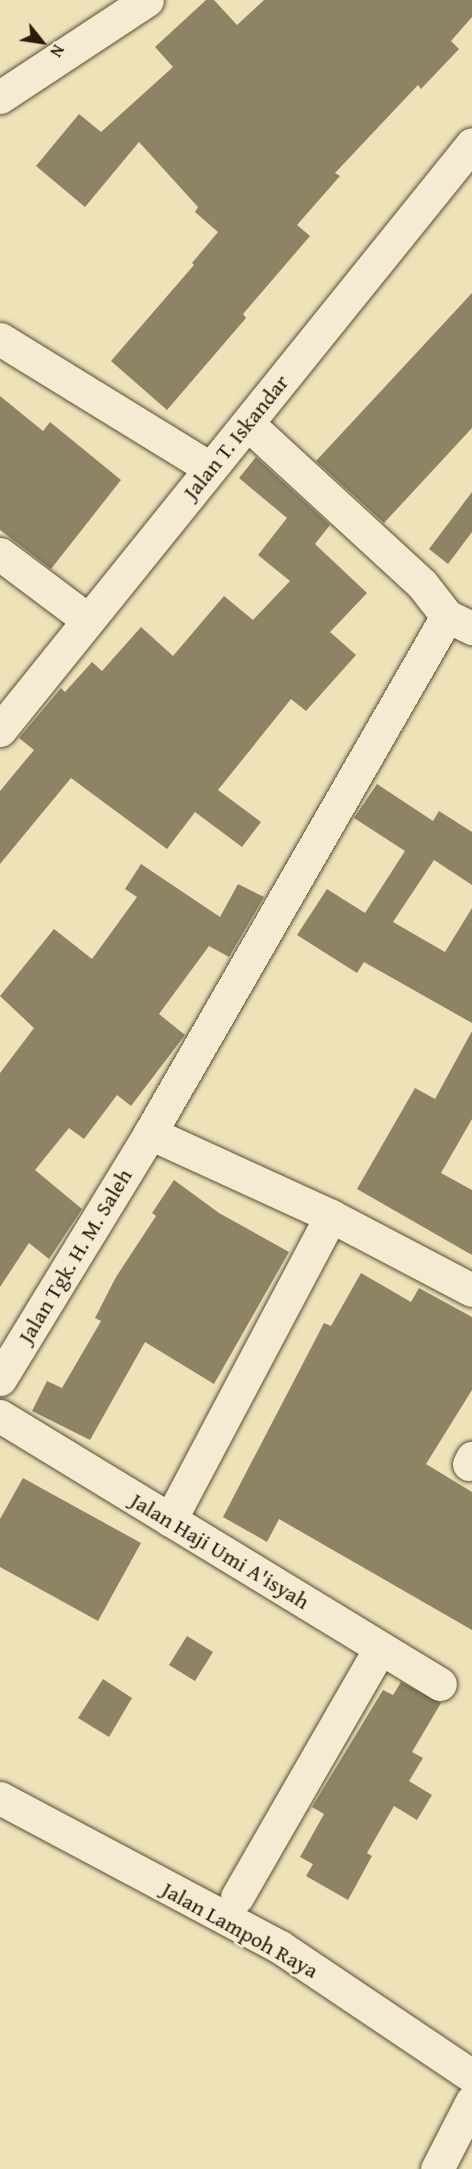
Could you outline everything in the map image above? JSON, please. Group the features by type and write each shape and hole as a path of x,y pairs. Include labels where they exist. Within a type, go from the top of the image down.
{"street":[{"path":"0,97 147,0"},
{"name":"Jalan T. Iskandar","path":"0,730 472,144"},
{"path":"0,339 210,468"},
{"path":"248,424 422,584 459,622"},
{"path":"0,554 88,620"},
{"name":"Jalan Tgk. H. M. Saleh","path":"0,1379 459,622"},
{"path":"150,1133 331,1216 472,1290"},
{"path":"170,1520 331,1216"},
{"name":"Jalan Haji Umi A'isyah","path":"0,1416 440,1684"},
{"path":"237,1897 380,1648"},
{"name":"Jalan Lampoh Raya","path":"0,1798 280,1947 472,2076"},
{"path":"437,2169 472,2101"}],"building":[{"path":"206,0 214,0 237,25 264,0 472,0 472,17 451,41 459,49 421,89 418,85 335,173 340,176 297,225 310,236 243,314 246,318 167,410 111,361 194,265 192,263 218,232 195,212 198,207 139,142 85,207 36,166 79,114 101,132 173,67 155,47"},
{"path":"472,293 472,428 384,523 316,461"},
{"path":"0,396 43,431 50,422 121,480 51,569 0,530"},
{"path":"256,457 330,525 315,544 367,593 330,632 356,655 306,711 291,699 218,790 261,822 242,847 195,812 167,849 71,778 0,864 0,791 34,750 19,738 61,688 65,692 92,662 102,671 141,627 173,656 224,596 253,620 290,581 258,555 287,518 239,478"},
{"path":"472,492 472,532 448,564 429,549"},
{"path":"377,784 433,821 439,811 472,832 472,885 434,860 393,922 445,952 472,908 472,1023 364,962 357,973 297,935 327,889 365,913 405,851 354,818"},
{"path":"141,864 220,917 238,884 264,897 229,957 209,946 159,1014 185,1035 131,1106 117,1095 84,1139 69,1128 35,1170 82,1209 49,1259 29,1243 0,1287 0,1073 34,1028 0,996 54,929 92,959 137,897 125,889"},
{"path":"472,1031 472,1119 441,1173 472,1190 472,1255 357,1189 415,1088 435,1099"},
{"path":"174,1180 219,1213 289,1252 214,1384 145,1342 90,1440 32,1411 47,1381 62,1388 101,1321 95,1318 116,1277 156,1216 152,1213"},
{"path":"361,1273 411,1302 419,1288 472,1317 472,1390 426,1464 472,1492 472,1630 279,1519 267,1542 223,1517 324,1323 331,1326"},
{"path":"23,1478 141,1543 98,1621 0,1567 0,1519"},
{"path":"187,1636 213,1652 195,1681 169,1665"},
{"path":"103,1679 132,1698 109,1737 78,1718"},
{"path":"401,1682 441,1703 412,1752 423,1758 409,1781 432,1795 417,1820 394,1806 367,1853 372,1856 348,1900 306,1876 313,1864 300,1857 324,1814 312,1807 383,1690 393,1695"}]}
